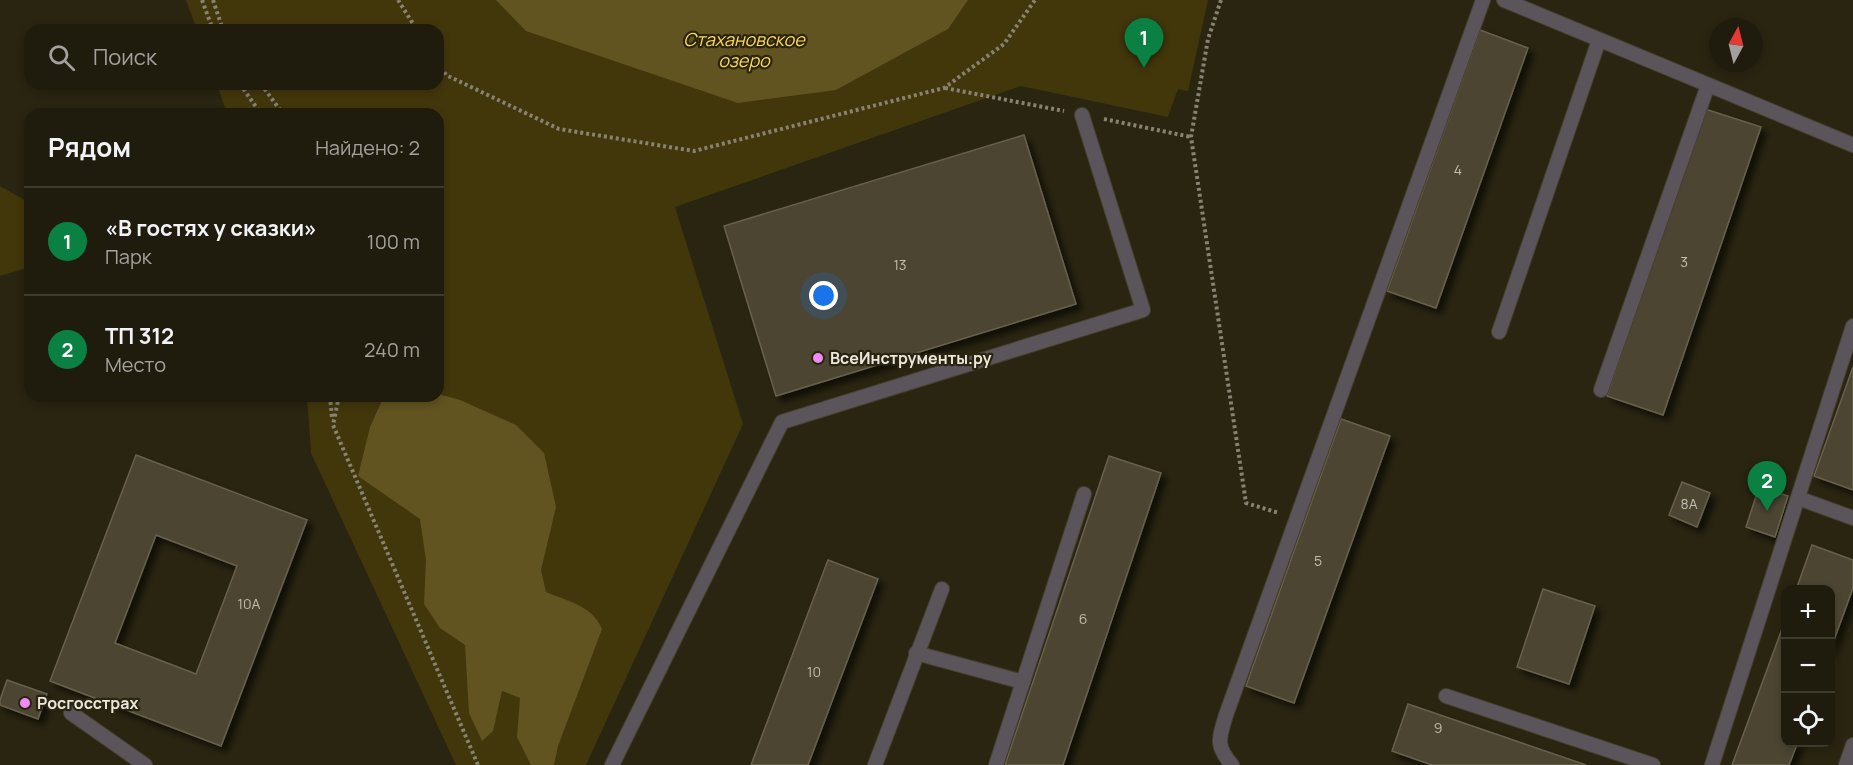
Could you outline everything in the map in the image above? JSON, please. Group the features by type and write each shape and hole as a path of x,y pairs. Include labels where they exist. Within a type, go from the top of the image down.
{"lane":[{"path":"1232,765 1221,752 1220,737 1483,0"},
{"path":"1504,0 1853,145"},
{"path":"1499,333 1599,40"},
{"path":"1601,390 1708,85"},
{"path":"612,765 782,422 1143,310 1082,115"},
{"path":"1713,765 1853,326"},
{"path":"996,765 1084,495"},
{"path":"1798,498 1853,518"},
{"path":"875,765 942,589"},
{"path":"916,653 1023,682"},
{"path":"1446,696 1653,765"},
{"path":"71,712 145,765"},
{"path":"1846,765 1853,746"}],"path":[{"path":"202,0 211,24"},
{"path":"213,0 221,24"},
{"path":"398,0 413,24"},
{"path":"444,72 446,75 559,129 694,151 944,88 1004,44 1035,0"},
{"path":"1221,0 1208,39 1191,137 1246,503 1297,518"},
{"path":"244,90 257,108"},
{"path":"265,90 278,108"},
{"path":"331,402 333,425 478,765"},
{"path":"333,425 338,402"}],"shaded area":[{"path":"186,0 1208,0 1188,91 1178,89 1168,117 1021,86 675,207 743,424 586,765 456,765 311,453 307,402 444,402 444,108 225,108 219,90 444,90 444,24 195,24"},
{"path":"0,186 24,200 24,269 0,276"}],"water":[{"name":"Стахановское озеро","path":"496,0 968,0 948,29 836,90 738,103 526,31"},
{"path":"444,396 460,400 516,425 544,453 556,507 541,570 546,592 586,610 598,621 602,629 558,746 554,765 531,765 517,737 520,698 502,691 493,731 482,741 469,713 465,645 440,628 424,604 426,560 420,519 358,476 370,427 381,402 444,402"}],"building":[{"path":"1480,30 1528,48 1436,308 1387,291"},
{"path":"1705,109 1761,127 1663,415 1607,396"},
{"path":"1024,135 1076,304 776,396 724,226"},
{"path":"1853,367 1853,490 1814,476"},
{"path":"1341,419 1390,436 1294,703 1246,686"},
{"path":"136,455 307,520 221,746 50,681","holes":["156,535 237,566 196,674 115,643"]},
{"path":"1109,456 1161,473 1063,765 1005,765"},
{"path":"1682,482 1710,493 1697,527 1669,515"},
{"path":"1759,487 1788,496 1775,537 1746,527"},
{"path":"1812,545 1853,560 1853,588 1835,637 1835,585 1798,585"},
{"path":"828,560 878,579 808,765 751,765"},
{"path":"1543,589 1595,606 1569,684 1517,667"},
{"path":"1781,632 1781,747 1796,747 1789,765 1732,765"},
{"path":"7,680 47,694 38,719 0,705"},
{"path":"1408,704 1586,765 1432,765 1392,751"}],"place":[{"name":"«В гостях у сказки»","path":"1144,68"},
{"name":"ВсеИнструменты.ру","path":"818,358"},
{"name":"ТП 312","path":"1767,511"},
{"name":"Росгосстрах","path":"25,703"}]}
